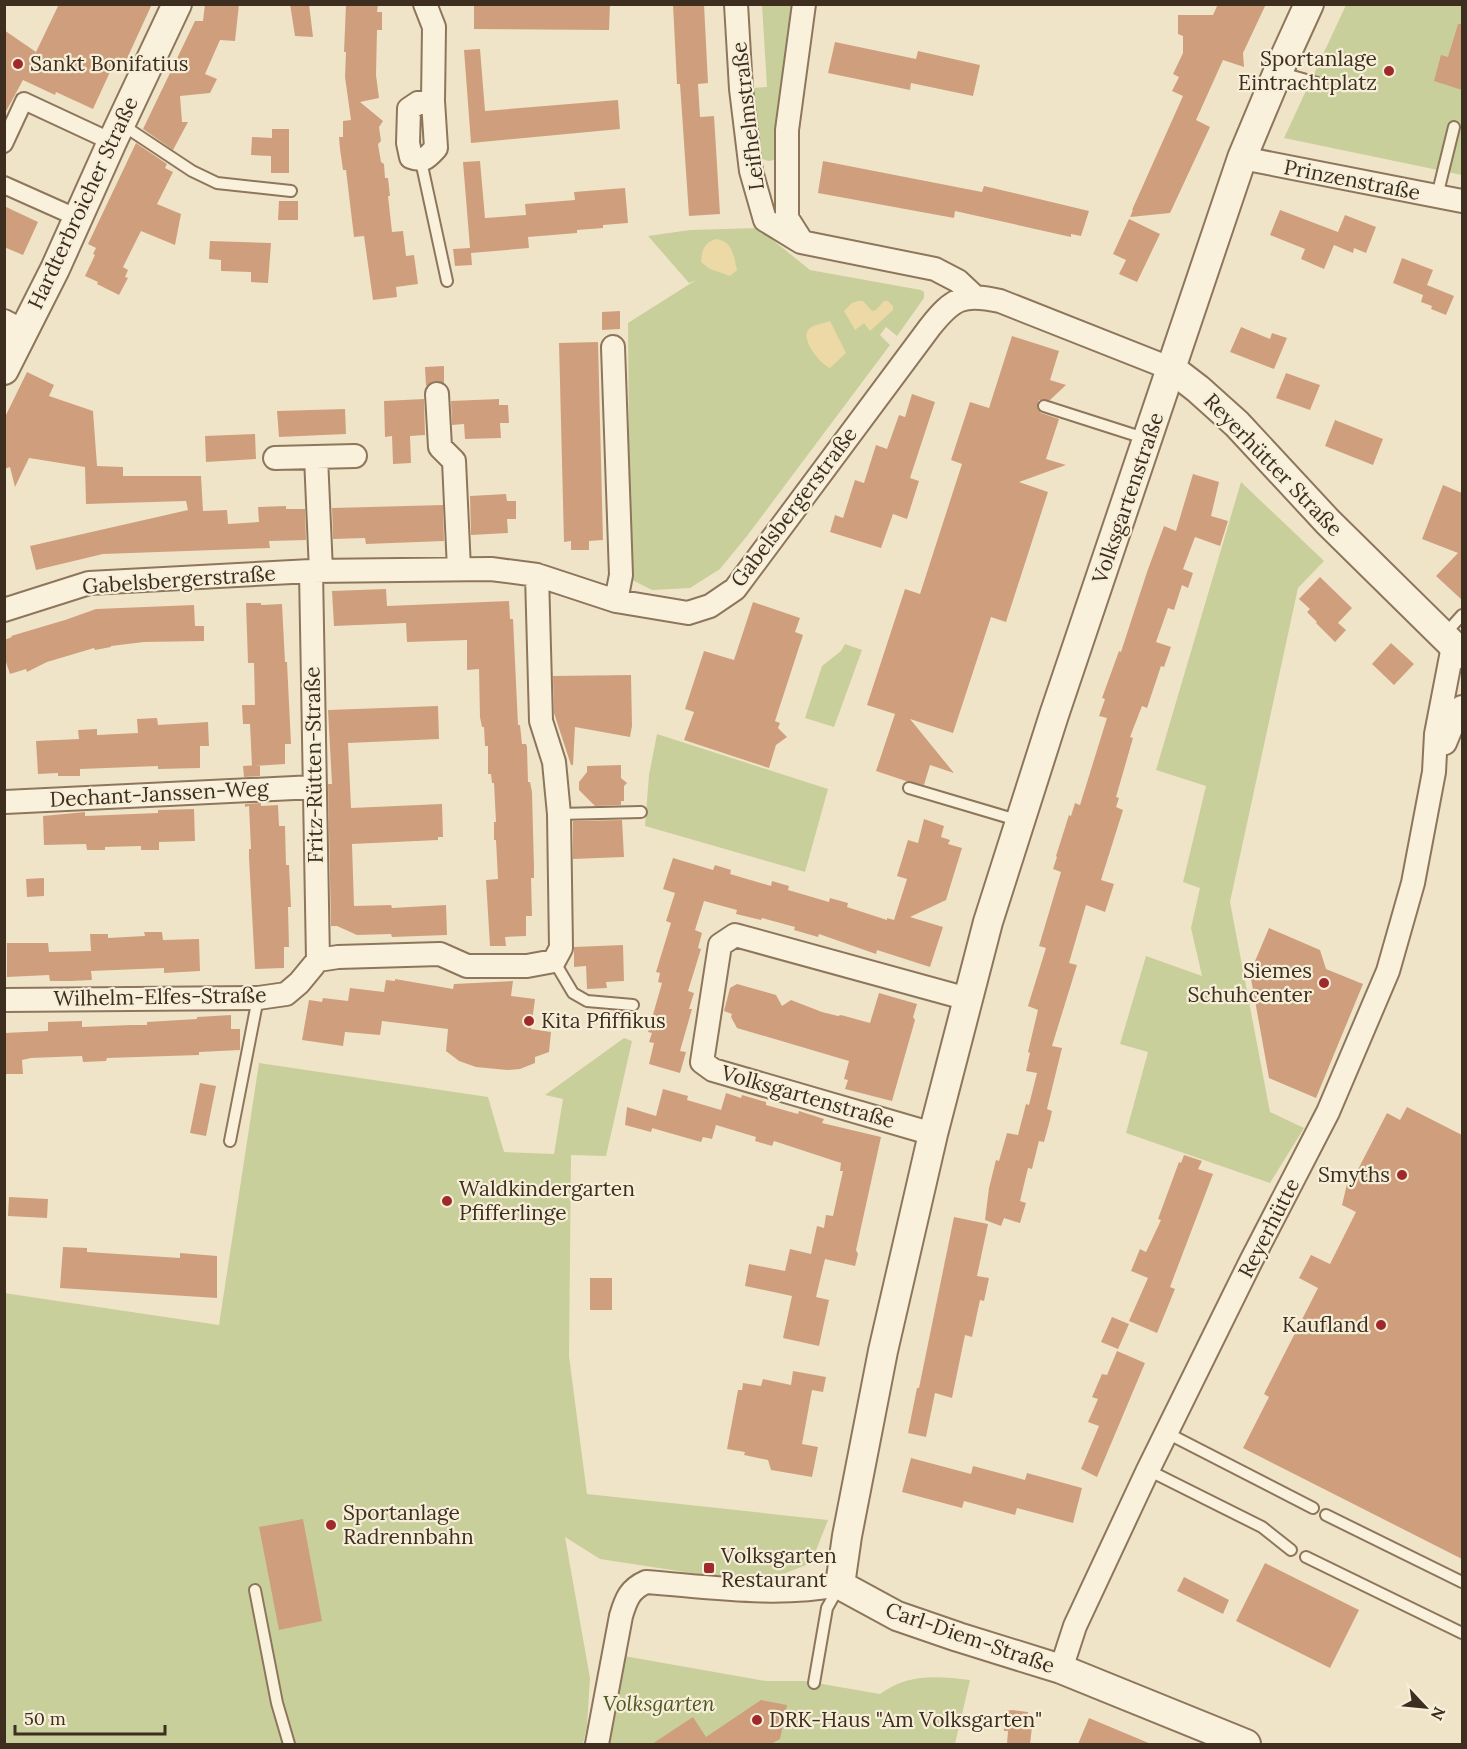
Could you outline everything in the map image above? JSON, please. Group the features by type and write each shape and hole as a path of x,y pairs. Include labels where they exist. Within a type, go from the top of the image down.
{"street":[{"name":"Hardterbroicher Straße","path":"4,370 14,326 78,218 177,4"},
{"path":"421,161 436,148 433,101 434,27 425,4"},
{"name":"Leifhelmstraße","path":"736,4 741,89 751,171 765,220 812,244"},
{"name":"Leifhelmstraße","path":"804,4 786,130 787,218 812,244"},
{"name":"Volksgartenstraße","path":"840,1585 847,1536 883,1351 933,1134 988,922 1242,158 1309,4"},
{"path":"4,144 24,101 116,133"},
{"name":"Prinzenstraße","path":"1242,158 1462,201"},
{"path":"751,171 787,171"},
{"path":"4,185 78,218"},
{"name":"Reyerhütter Straße","path":"812,244 935,269 958,280 975,297 999,302 1172,369 1237,424 1328,522 1453,646"},
{"name":"Gabelsbergerstraße","path":"4,610 89,583 316,571 459,569 491,569 537,574 616,601 688,613 710,606 735,589 945,308 960,299 975,297"},
{"path":"613,347 621,575 616,601"},
{"path":"437,394 440,447 454,461 459,569"},
{"path":"275,458 355,456"},
{"path":"316,457 316,571"},
{"name":"Fritz-Rütten-Straße","path":"316,571 314,787 318,960"},
{"path":"318,960 338,957 440,954 467,966 527,966 554,961 561,948 559,814 554,762 541,721 537,574"},
{"name":"Reyerhütte","path":"1061,1669 1075,1626 1148,1470 1251,1261 1328,1112 1388,971 1413,884 1434,772 1436,734 1453,646"},
{"name":"Reyerhütte","path":"1434,772 1450,729 1462,707"},
{"name":"Dechant-Janssen-Weg","path":"5,802 314,787"},
{"name":"Volksgartenstraße","path":"933,1134 713,1070 702,1062 720,945 735,935 968,999"},
{"name":"Wilhelm-Elfes-Straße","path":"4,1000 258,998 286,994 299,983 318,960"},
{"path":"597,1744 621,1616 626,1599 634,1587 646,1582 732,1590 778,1591 810,1590 840,1585"},
{"name":"Carl-Diem-Straße","path":"840,1585 897,1616 1061,1669 1246,1744"}],"lane":[{"path":"1278,72 1317,83"},
{"path":"1437,196 1454,127"},
{"path":"116,133 217,183 291,191"},
{"path":"421,161 447,281"},
{"path":"1044,406 1147,439"},
{"path":"1453,646 1462,615"},
{"path":"909,788 1020,822"},
{"path":"559,814 641,812"},
{"path":"554,961 573,993 586,1001 633,1005"},
{"path":"230,1141 258,998"},
{"path":"1167,1432 1313,1508"},
{"path":"1148,1470 1262,1527 1291,1550"},
{"path":"1326,1515 1462,1582"},
{"path":"1306,1557 1462,1633"},
{"path":"814,1683 827,1608 840,1585"},
{"path":"255,1590 277,1703 289,1744"}],"green space":[{"path":"762,5 796,5 776,158 768,161 761,157 752,88 767,87"},
{"name":"Sportanlage Eintrachtplatz","path":"1346,5 1462,5 1462,175 1284,138"},
{"path":"758,228 810,270 921,290 924,292 924,298 897,336 886,327 880,335 890,345 720,569 690,588 652,590 630,579 628,323 696,280 689,283 648,236 690,230"},
{"path":"1241,482 1324,561 1298,588 1230,902 1270,1112 1304,1128 1270,1183 1126,1133 1148,1052 1120,1044 1146,956 1202,976 1191,928 1200,888 1183,882 1206,786 1156,770"},
{"path":"845,644 862,650 834,727 805,718 822,666 841,651"},
{"path":"657,734 828,789 805,872 645,826 649,775"},
{"path":"624,1038 632,1041 606,1156 571,1155 569,1356 587,1494 828,1520 811,1563 773,1578 750,1582 600,1559 565,1537 590,1678 587,1726 583,1744 5,1744 4,1293 219,1325 259,1063 488,1097 504,1152 554,1154 563,1099 545,1095"},
{"name":"Volksgarten","path":"624,1656 766,1681 805,1681 880,1694 901,1682 912,1679 934,1677 970,1680 955,1744 607,1744"}],"sand":[{"path":"716,239 726,243 734,255 737,270 730,276 710,269 701,262 704,247"},
{"path":"863,301 872,311 884,301 888,301 893,306 893,310 870,331 864,323 855,330 844,311 852,303"},
{"path":"830,321 846,353 830,368 821,362 813,351 807,340 807,334 813,326"}],"building":[{"path":"59,4 152,4 125,63 116,59 93,109 23,80 4,115 4,30 36,52"},
{"path":"205,4 239,4 235,41 220,40 205,74 217,79 210,93 180,96 182,122 188,122 173,150 143,129 195,21 203,21"},
{"path":"290,4 309,4 313,37 295,36"},
{"path":"346,4 378,4 377,12 382,12 382,30 377,30 376,75 379,98 360,102 383,121 379,127 381,141 378,144 381,162 384,164 385,178 388,178 392,232 403,231 406,256 414,255 418,284 396,287 397,297 373,300 364,236 354,237 346,170 343,170 339,137 343,137 343,121 351,120 345,77"},
{"path":"474,4 610,4 609,30 474,29"},
{"path":"673,4 704,4 708,83 698,84 700,117 714,116 720,214 689,216 680,84 677,84"},
{"path":"1218,4 1266,4 1243,53 1244,67 1223,60 1196,120 1210,127 1170,213 1130,217 1183,96 1172,91 1179,77 1173,74 1183,53 1183,36 1178,34 1178,15 1213,15"},
{"path":"1458,24 1462,24 1462,90 1434,81 1441,55 1448,57"},
{"path":"835,42 916,59 918,51 980,65 973,96 911,83 910,90 828,73"},
{"path":"480,49 485,111 618,100 620,129 471,143 464,50"},
{"path":"272,129 289,129 289,173 271,173 271,156 251,155 252,137 272,138"},
{"path":"136,143 167,164 165,168 173,172 157,204 181,214 175,245 141,231 123,267 128,270 125,277 128,278 119,295 85,276 96,248 88,244"},
{"path":"480,161 485,218 526,215 525,204 575,200 574,192 625,188 628,223 577,230 577,233 528,237 529,248 471,253 472,265 455,266 453,249 470,248 463,162"},
{"path":"823,161 982,192 984,186 1089,211 1081,236 1071,234 1071,237 955,211 954,218 818,193"},
{"path":"279,201 298,201 298,220 278,220"},
{"path":"4,206 38,222 23,255 4,247"},
{"path":"1280,210 1338,232 1345,215 1376,227 1366,253 1354,248 1353,253 1334,245 1324,269 1301,259 1305,249 1270,235"},
{"path":"1129,219 1160,234 1137,282 1119,274 1126,260 1113,254"},
{"path":"210,241 271,243 268,283 251,282 251,272 221,271 221,260 209,259"},
{"path":"1402,258 1433,270 1427,285 1454,296 1446,315 1421,302 1423,295 1393,283"},
{"path":"620,311 620,329 602,330 602,312"},
{"path":"1241,327 1270,339 1272,333 1287,338 1274,369 1230,352"},
{"path":"1012,336 1059,351 1050,380 1066,385 1050,400 1039,400 1037,407 1041,413 1059,419 1046,459 1066,465 1019,482 1048,492 1006,622 991,617 953,733 910,719 954,773 930,765 924,785 876,771 895,714 867,705 905,589 920,594 962,464 951,460 970,402 989,408"},
{"path":"598,342 603,540 589,541 589,550 571,550 571,541 564,542 559,343"},
{"path":"444,366 444,383 436,381 426,386 425,367"},
{"path":"27,372 54,385 49,396 93,411 97,466 123,467 123,476 201,476 203,511 227,510 228,524 259,522 258,507 286,506 286,509 305,509 306,540 269,541 270,548 103,554 36,570 30,546 188,510 186,501 86,504 85,467 29,458 15,487 10,467 4,469 4,419"},
{"path":"1286,373 1320,385 1310,410 1276,398"},
{"path":"912,394 935,402 910,478 919,481 907,519 893,514 881,548 830,532 835,515 843,518 855,480 864,483 876,445 887,449 899,415 905,417"},
{"path":"424,399 425,435 410,436 411,463 393,464 392,436 385,437 384,401"},
{"path":"499,399 499,405 508,405 509,423 500,423 501,438 465,439 464,424 452,425 451,401"},
{"path":"345,409 346,434 279,437 277,411"},
{"path":"1335,420 1383,439 1373,465 1325,446"},
{"path":"255,434 256,459 206,462 205,436"},
{"path":"1193,474 1219,482 1211,516 1228,521 1220,546 1195,537 1183,569 1193,573 1188,588 1182,585 1174,610 1168,608 1156,642 1171,647 1164,667 1161,666 1147,708 1142,706 1130,737 1133,738 1116,797 1119,798 1116,807 1123,810 1101,880 1114,884 1105,912 1086,905 1069,963 1077,965 1052,1046 1062,1048 1047,1109 1052,1111 1050,1120 1044,1142 1039,1141 1032,1169 1028,1168 1020,1201 1026,1203 1020,1223 1004,1218 1001,1226 985,1220 989,1188 996,1160 999,1161 1007,1133 1018,1135 1037,1073 1026,1071 1038,1010 1028,1006 1046,948 1039,946 1061,872 1053,869 1056,856 1069,815 1071,816 1075,803 1080,805 1107,718 1099,716 1105,699 1102,698 1119,651 1121,652 1147,572 1164,526 1176,531"},
{"path":"1443,485 1462,493 1462,600 1436,576 1458,553 1422,539"},
{"path":"506,494 507,501 516,501 516,519 507,519 508,533 471,535 470,496"},
{"path":"443,505 444,541 366,544 365,538 333,539 332,508"},
{"path":"1320,577 1352,608 1338,623 1346,630 1335,642 1316,623 1307,612 1310,609 1299,599"},
{"path":"386,589 387,606 509,601 510,619 513,619 518,725 520,725 522,744 526,744 527,747 528,782 530,782 532,792 534,878 531,878 532,916 526,916 526,936 505,937 506,946 490,946 486,880 498,879 496,840 494,840 494,822 496,822 494,783 492,783 491,774 488,774 488,746 485,746 484,727 482,727 480,717 479,669 467,670 467,640 407,642 406,623 334,626 332,591"},
{"path":"753,602 800,618 795,632 803,635 775,721 780,723 778,728 787,737 776,745 769,768 684,740 694,712 685,709 704,651 734,660"},
{"path":"246,603 282,604 291,744 285,744 285,764 252,766 250,724 243,724 242,705 255,705 254,663 248,663"},
{"path":"194,605 195,626 204,626 204,641 144,642 95,650 94,648 47,662 27,672 26,669 10,674 4,656 4,640 11,636 96,609"},
{"path":"1391,643 1414,664 1394,685 1372,664"},
{"path":"631,675 632,726 630,737 575,727 573,765 571,765 554,713 553,676"},
{"path":"438,706 439,739 348,743 351,808 442,804 443,837 438,837 438,840 352,844 354,906 391,905 392,908 446,905 447,935 392,937 391,934 357,935 337,926 331,926 328,784 332,784 328,710"},
{"path":"157,718 158,725 208,722 209,746 200,746 200,768 158,769 158,766 80,769 80,776 58,776 58,773 38,774 36,741 79,739 78,730 97,729 97,735 138,733 137,719"},
{"path":"260,765 260,776 244,777 243,766"},
{"path":"621,765 621,778 627,783 624,786 624,801 621,801 621,805 595,806 579,790 579,782 587,772 587,766"},
{"path":"261,803 261,806 278,805 279,826 285,826 286,865 289,865 291,907 288,907 289,947 284,947 284,968 255,969 249,858 249,849 251,849 249,806 245,807 245,804"},
{"path":"194,809 195,841 159,842 159,850 141,850 141,846 87,850 86,844 44,845 43,816 85,812 85,816 158,813 158,810"},
{"path":"924,819 944,826 941,837 950,840 948,844 962,848 946,900 910,917 943,927 930,967 877,950 876,954 819,934 818,937 794,930 795,927 736,914 737,910 704,901 695,930 702,933 698,948 701,949 688,991 694,993 689,1009 692,1009 680,1051 686,1052 680,1073 649,1064 654,1043 649,1042 652,1033 648,1032 662,983 658,982 660,973 656,972 671,923 666,921 675,893 663,889 673,858 713,870 715,865 731,870 730,874 771,886 772,881 789,886 788,890 829,902 830,898 848,903 847,907 887,920 887,918 894,920 907,879 897,876 908,840 918,843"},
{"path":"622,820 624,857 573,859 573,821"},
{"path":"44,878 44,896 27,897 26,879"},
{"path":"1269,928 1320,950 1326,969 1363,984 1316,1098 1269,1078 1250,973"},
{"path":"144,932 162,932 163,940 199,939 200,971 164,973 164,968 91,971 92,980 71,981 50,981 49,975 7,977 7,943 48,943 49,952 91,951 90,934 108,934 108,938 145,936"},
{"path":"623,945 624,981 606,982 607,988 587,989 586,966 574,967 574,947"},
{"path":"395,979 453,989 454,984 513,981 511,996 535,999 531,1029 551,1032 549,1052 535,1057 535,1063 520,1069 476,1067 459,1061 446,1051 448,1029 382,1021 380,1035 345,1032 343,1046 302,1040 309,1000 322,1002 323,998 348,1001 350,988 384,992 386,980 395,981"},
{"path":"737,984 776,995 782,1006 791,1000 822,1012 870,1023 879,993 917,1004 913,1017 915,1020 892,1101 845,1089 848,1080 844,1079 849,1061 737,1028 731,1017 732,1014 724,1011 730,988"},
{"path":"231,1015 231,1029 240,1029 240,1050 199,1052 199,1055 107,1058 106,1061 83,1062 82,1056 31,1058 22,1060 23,1074 4,1074 4,1033 48,1031 48,1022 82,1021 82,1027 147,1025 147,1022"},
{"path":"200,1083 216,1086 206,1136 190,1133"},
{"path":"663,1089 688,1096 687,1100 721,1110 726,1093 741,1098 742,1095 766,1102 766,1105 798,1114 799,1111 824,1119 822,1123 881,1137 856,1250 858,1254 855,1266 825,1259 816,1297 829,1300 819,1346 783,1338 792,1296 745,1286 749,1264 785,1271 790,1249 811,1254 817,1226 824,1228 826,1215 833,1216 843,1171 840,1171 841,1163 774,1141 772,1146 755,1141 756,1137 716,1125 712,1139 703,1137 701,1142 652,1128 651,1132 625,1125 627,1107 656,1116"},
{"name":"Kaufland","path":"1407,1107 1462,1135 1462,1559 1243,1448 1269,1397 1264,1394 1318,1288 1299,1278 1311,1255 1330,1264 1356,1212 1342,1205 1347,1184 1350,1185 1387,1113 1400,1120"},
{"path":"1184,1155 1202,1161 1198,1169 1213,1174 1170,1287 1175,1289 1157,1333 1129,1321 1148,1278 1131,1271 1140,1249 1146,1252 1161,1220 1158,1219 1179,1162 1181,1163"},
{"path":"9,1197 48,1199 47,1218 8,1216"},
{"path":"954,1217 988,1224 977,1276 989,1278 984,1301 980,1300 972,1337 965,1335 952,1398 935,1393 926,1437 908,1433"},
{"path":"63,1247 87,1248 87,1252 180,1258 180,1253 217,1256 217,1298 60,1288"},
{"path":"590,1278 612,1278 612,1310 590,1310"},
{"path":"1112,1317 1129,1324 1118,1349 1101,1342"},
{"path":"1117,1351 1145,1363 1097,1477 1081,1469 1099,1426 1088,1422 1098,1399 1092,1397 1102,1374 1107,1375"},
{"path":"793,1371 826,1377 823,1392 812,1390 802,1444 818,1447 812,1477 771,1470 768,1460 727,1449 738,1390 742,1390 743,1383 761,1386 763,1379 791,1385"},
{"path":"911,1458 971,1474 973,1466 1025,1480 1027,1473 1082,1488 1073,1523 1017,1508 1015,1515 964,1501 962,1508 902,1492"},
{"path":"303,1519 322,1621 279,1630 259,1527"},
{"path":"1265,1563 1359,1610 1330,1668 1236,1621"},
{"path":"1184,1577 1229,1600 1223,1614 1177,1591"},
{"name":"DRK-Haus \"Am Volksgarten\"","path":"761,1700 787,1705 780,1739 771,1744 652,1744 693,1717 706,1737"},
{"path":"1006,1711 1028,1712 1027,1718 1033,1718 1030,1744 1007,1744 1008,1731 1004,1731"},
{"path":"1089,1718 1151,1744 1078,1744"}],"place":[{"name":"Sankt Bonifatius","path":"18,64"},
{"name":"Sportanlage Eintrachtplatz","path":"1389,71"},
{"name":"Siemes Schuhcenter","path":"1324,983"},
{"name":"Kita Pfiffikus","path":"529,1021"},
{"name":"Smyths","path":"1402,1175"},
{"name":"Waldkindergarten Pfifferlinge","path":"447,1201"},
{"name":"Kaufland","path":"1381,1325"},
{"name":"Sportanlage Radrennbahn","path":"331,1525"},
{"name":"Volksgarten Restaurant","path":"709,1568"},
{"name":"DRK-Haus \"Am Volksgarten\"","path":"757,1720"}]}
